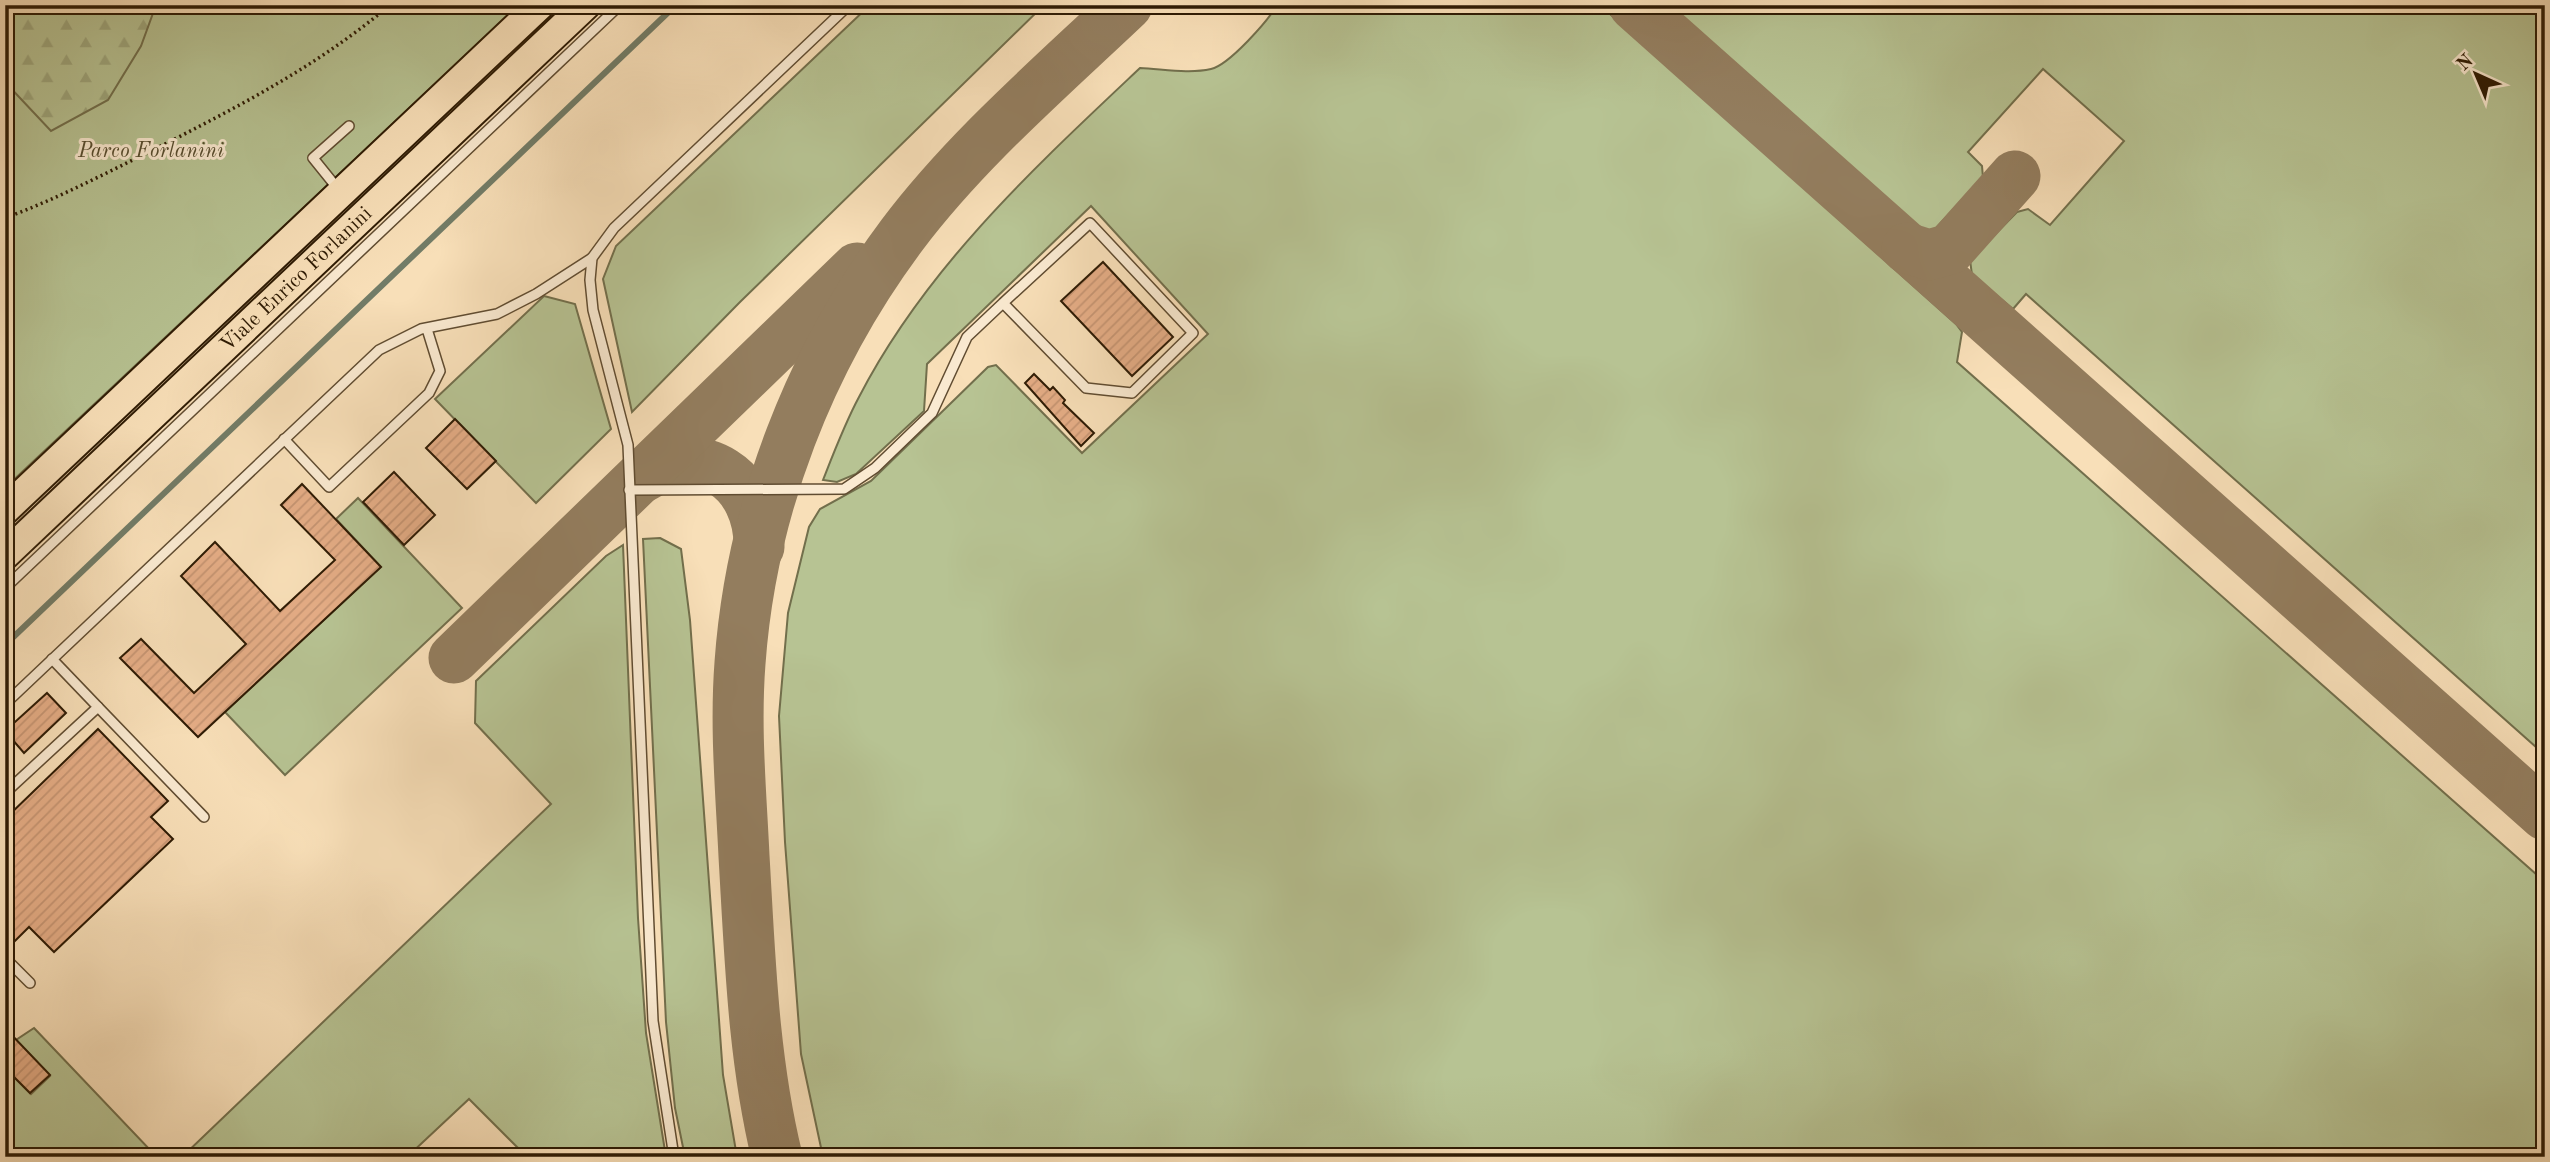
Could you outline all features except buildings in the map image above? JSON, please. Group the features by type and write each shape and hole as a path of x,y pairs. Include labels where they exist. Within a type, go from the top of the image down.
{"main road":[{"name":"Viale Enrico Forlanini","path":"5,510 540,5"},
{"name":"Viale Enrico Forlanini","path":"5,555 586,5"}],"lane":[{"path":"5,588 620,5"},
{"path":"5,704 379,350 403,336 427,328 497,314 536,294 592,258 614,228 849,5"},
{"path":"341,193 313,158 349,125"},
{"path":"629,490 844,489 875,468 932,413 967,337 1003,303 1090,223 1193,334 1132,393 1086,388 1003,303"},
{"path":"592,258 590,280 593,310 628,445 653,1021 674,1157"},
{"path":"284,439 330,487 429,393 440,371 427,328"},
{"path":"52,659 204,817"},
{"path":"5,793 98,707"},
{"path":"5,958 30,983"}],"path":[{"path":"5,218 54,198 255,98 350,39 390,5"}],"green space":[{"name":"Parco Forlanini","path":"5,5 519,5 5,488"},
{"path":"5,5 156,5 141,46 108,100 51,131 5,82"},
{"path":"870,5 1044,5 740,302 632,412 603,279 616,246"},
{"path":"1277,5 1600,5 1956,324 1962,332 1957,362 2545,882 2545,1157 823,1157 801,1054 785,842 779,716 788,613 809,527 820,509 871,481 988,367 996,365 1082,453 1208,334 1091,206 927,364 924,411 856,474 837,482 823,480 831,459 859,397 916,305 985,221 1023,181 1140,68 1194,71 1219,66 1247,42"},
{"path":"1665,5 2545,5 2545,755 2026,294 2013,309 1972,275 1970,260 2017,212 2028,209 2050,225 2124,141 2043,69 1968,152 1982,166 1983,178 1935,229 1921,232"},
{"path":"544,296 575,304 611,429 536,503 435,399"},
{"path":"358,498 462,608 285,775 225,712 381,567 336,519"},
{"path":"660,538 681,549 690,620 723,1075 737,1157 685,1157 675,1108 666,1022 643,539"},
{"path":"623,545 638,918 646,1033 666,1157 527,1157 469,1099 407,1157 182,1157 551,804 475,723 476,681 606,556"},
{"path":"34,1028 153,1153 146,1157 5,1157 5,1088 15,1078 31,1094 50,1076 16,1040"}],"waterway":[{"path":"5,645 676,5"}],"taxiway":[{"path":"777,1157 763,1083 754,1008 738,736 740,663 746,605 772,492 813,384 839,332 902,235 953,173 981,144 1127,5"},
{"path":"1634,5 2545,815"},
{"path":"1907,248 1929,255 1950,249 2015,176"},
{"path":"454,658 857,268"},
{"path":"643,477 665,466 686,462 706,465 724,473 738,485 750,502 757,523 759,547"}]}
